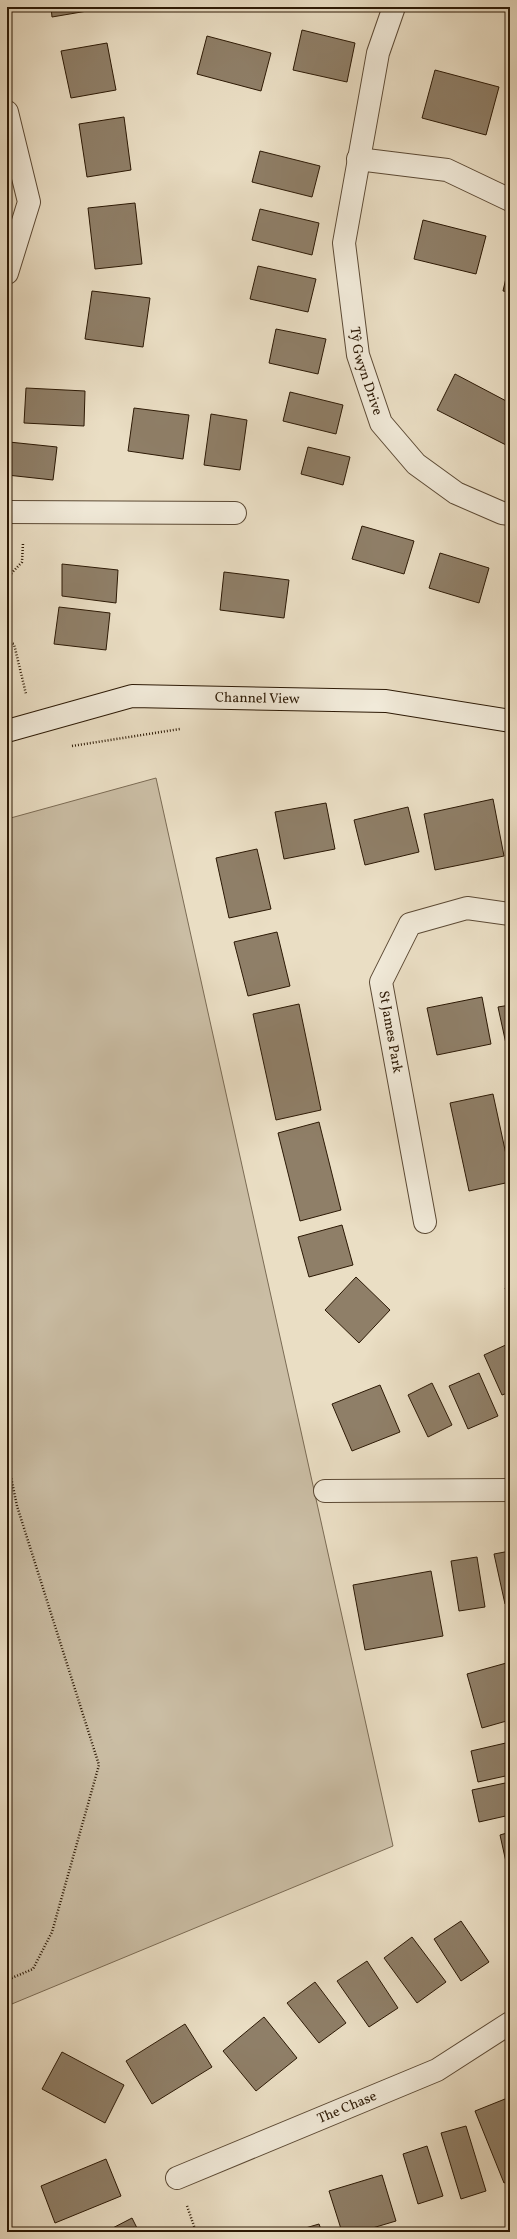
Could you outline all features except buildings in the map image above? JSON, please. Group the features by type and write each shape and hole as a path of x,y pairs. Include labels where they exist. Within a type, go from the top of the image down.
{"street":[{"name":"Tŷ Gwyn Drive","path":"394,7 378,53 344,243 358,355 381,423 416,464 456,492 510,514"},
{"path":"7,112 29,202 7,273"},
{"path":"358,159 447,170 510,200"},
{"path":"15,512 235,513"},
{"name":"Channel View","path":"7,731 132,696 386,701 510,721"},
{"name":"St James Park","path":"425,1222 381,982 410,924 467,908 510,914"},
{"path":"325,1491 510,1490"},
{"name":"The Chase","path":"178,2178 437,2070 510,2023"}],"path":[{"path":"7,578 22,562 15,512"},
{"path":"7,642 14,644 34,723"},
{"path":"64,747 181,729"},
{"path":"7,1458 18,1506 99,1765 52,1932 33,1969 7,1980"}],"shaded area":[{"path":"156,778 393,1846 7,2006 7,819"}]}
